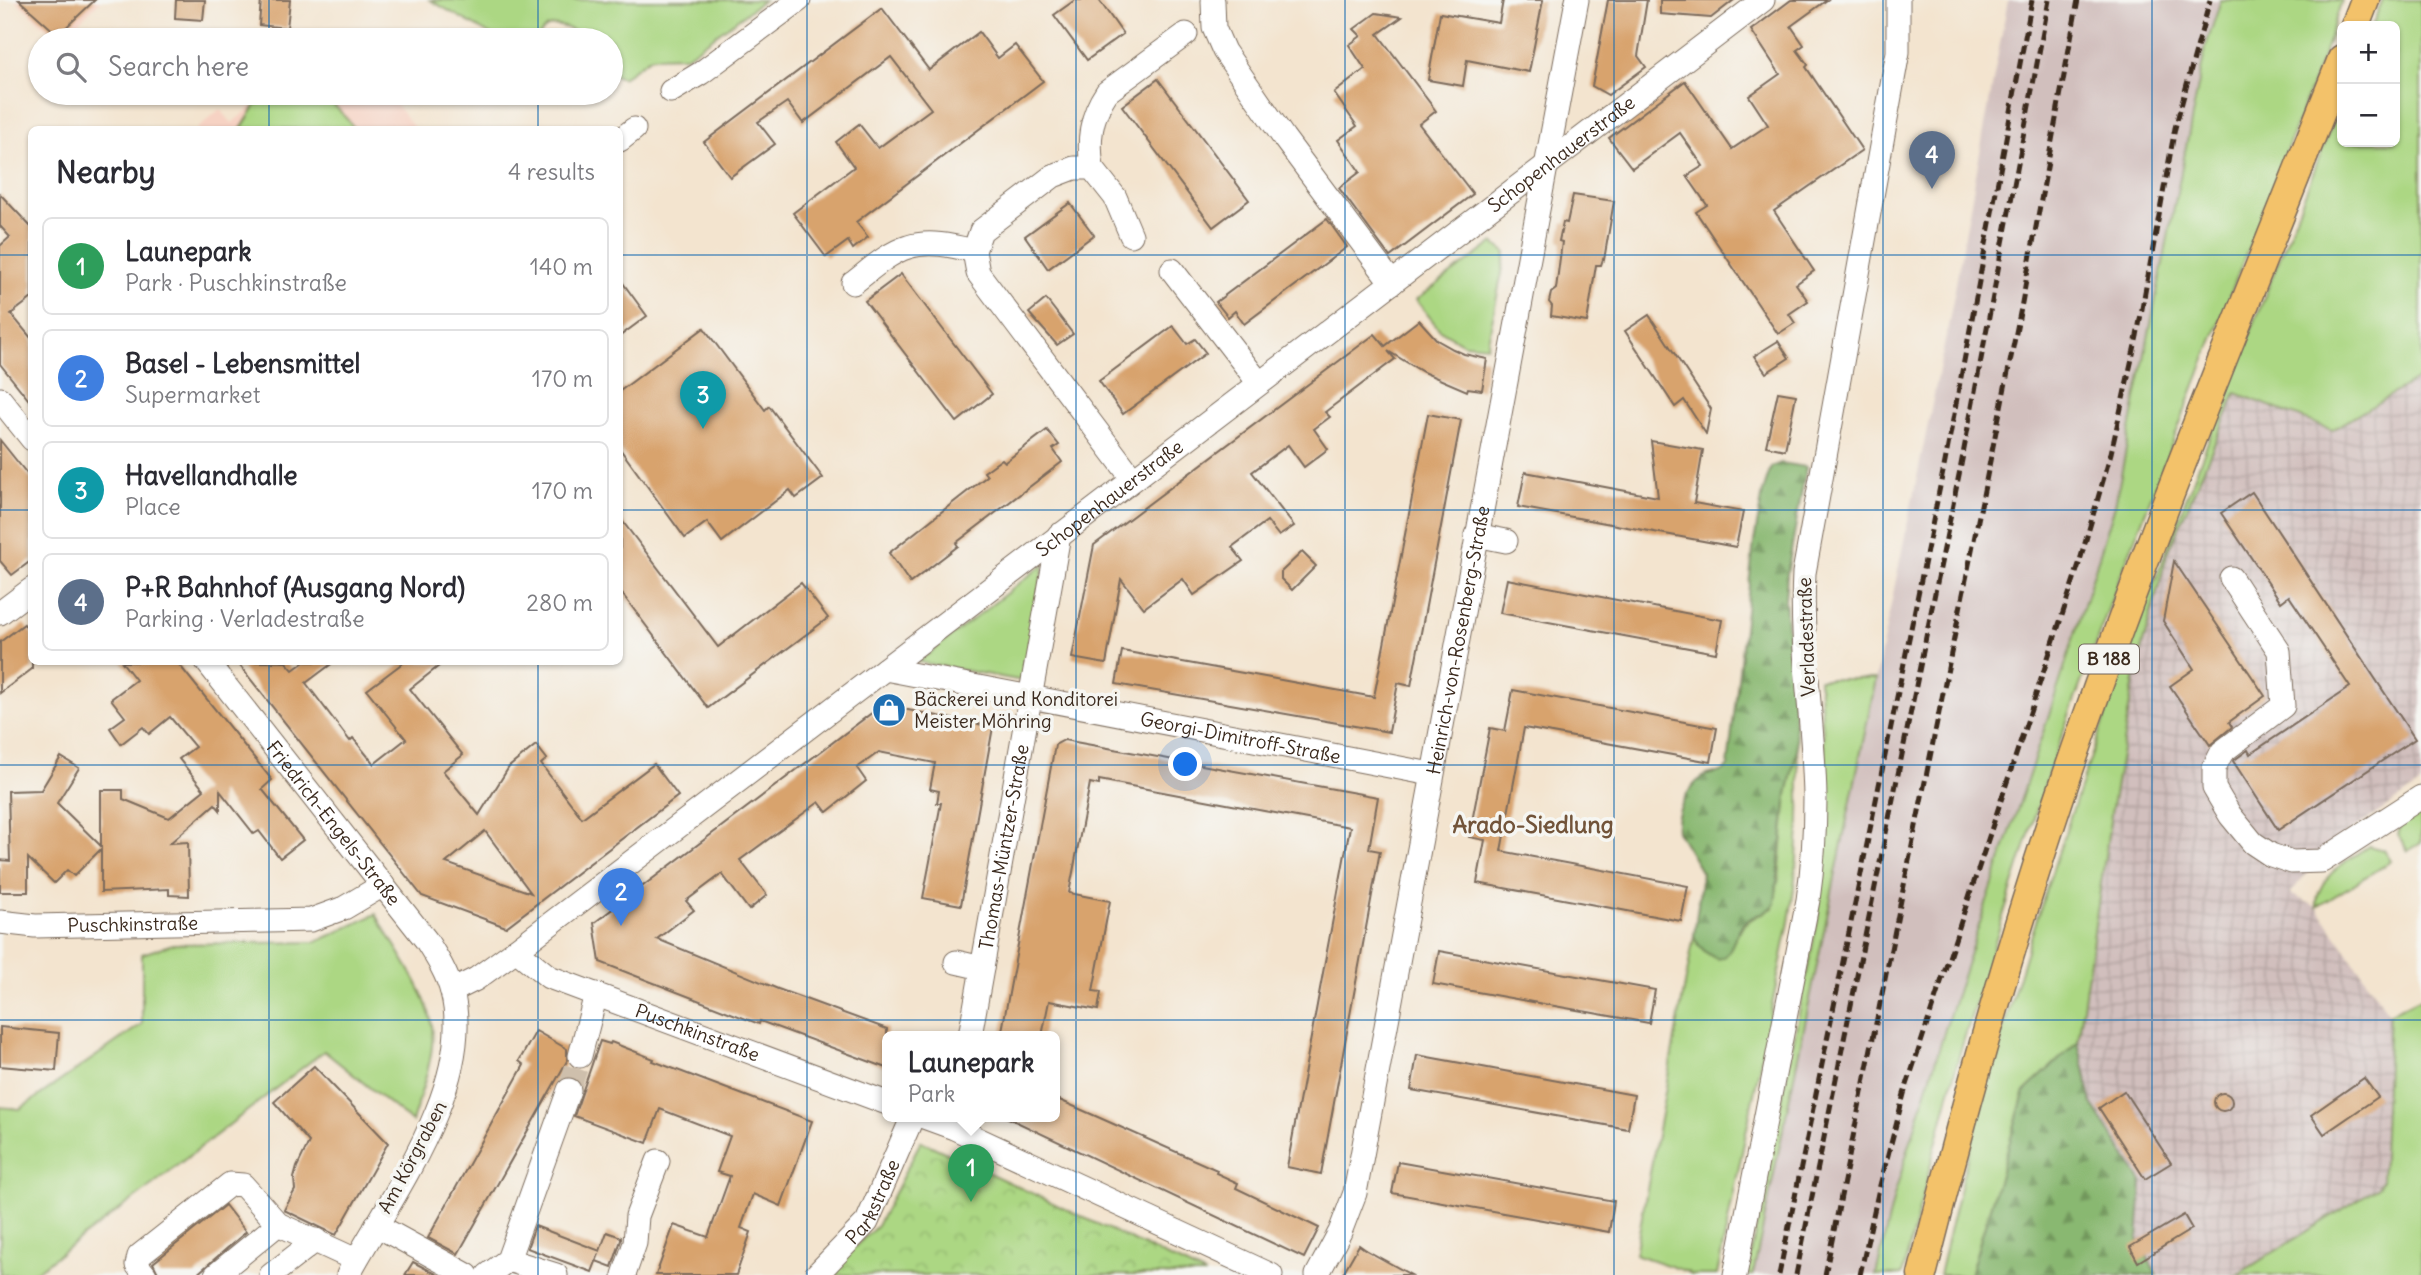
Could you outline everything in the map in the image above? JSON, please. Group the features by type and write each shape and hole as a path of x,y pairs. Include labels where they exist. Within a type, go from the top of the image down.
{"main road":[{"path":"2357,21 2365,0"},
{"name":"B 188","path":"1922,1275 1948,1170 2004,971 2058,801 2149,549 2337,72"}],"street":[{"path":"671,91 701,73 799,0"},
{"name":"Heinrich-von-Rosenberg-Straße","path":"1317,1275 1340,1232 1354,1193 1577,0"},
{"name":"Schopenhauerstraße","path":"452,991 476,979 516,950 1763,0"},
{"name":"Verladestraße","path":"1735,1275 1810,889 1815,796 1802,624 1804,573 1898,52 1898,0"},
{"path":"1213,1 1214,28 1224,51 1284,138 1392,283"},
{"path":"1131,235 1115,197 1092,169 1088,142 1099,103 1107,92 1186,34"},
{"path":"1092,169 1074,168 1053,176 981,231 974,251 978,273 1133,479"},
{"path":"853,283 908,246 944,244 974,251"},
{"path":"1172,270 1259,383"},
{"path":"0,399 28,434"},
{"name":"Thomas-Müntzer-Straße","path":"971,1031 1059,535"},
{"path":"1476,535 1506,541"},
{"path":"2231,578 2278,651 2283,706 2222,752 2214,768 2214,788 2253,843 2271,855 2292,862 2322,861 2421,797"},
{"path":"0,613 28,592"},
{"name":"Friedrich-Engels-Straße","path":"209,665 426,940 441,964 452,991"},
{"name":"Georgi-Dimitroff-Straße","path":"884,669 1431,774"},
{"name":"Puschkinstraße","path":"0,922 36,926 311,920 344,908 383,885"},
{"name":"Puschkinstraße","path":"516,950 549,977 882,1101"},
{"path":"956,962 982,968"},
{"name":"Am Körgraben","path":"352,1267 435,1118 446,1090 454,1060 455,1012 452,991"},
{"path":"580,1056 596,994"},
{"path":"488,1275 508,1260 569,1090"},
{"name":"Parkstraße","path":"816,1275 867,1222 910,1122"},
{"path":"955,1122 1271,1275"},
{"path":"624,1275 635,1242 638,1216 658,1161"},
{"path":"145,1275 137,1265 139,1256 230,1184 243,1185 278,1224 316,1240 352,1267"},
{"path":"216,1275 278,1224"},
{"path":"376,1225 467,1275"},
{"path":"271,1275 316,1240"},
{"path":"508,1260 556,1275"}],"shaded area":[{"path":"15,0 101,0 72,28 46,28"},
{"path":"2008,0 2221,0 2206,46 2115,505 1894,1196 1876,1275 1753,1275 1949,322"},
{"path":"254,105 396,105 413,126 201,126 220,109 232,123"},
{"path":"2421,377 2421,784 2328,846 2290,894 2317,907 2389,1014 2382,1180 2378,1187 2237,1275 2157,1275 2138,1240 2142,1182 2092,1104 2078,1042 2113,801 2136,669 2167,555 2236,393 2332,430"}],"green space":[{"path":"430,0 764,0 687,56 651,57 623,77 623,28 479,28"},
{"path":"2221,0 2342,0 2327,46 2115,590 2051,765 1960,1052 1902,1275 1876,1275 1894,1196 1950,1013 2062,675 2115,505 2206,46"},
{"path":"2383,0 2421,0 2421,377 2332,430 2236,393 2167,555 2136,669 2113,801 2078,1042 2025,1091 1970,1275 1939,1275 1976,1124 2019,975 2067,827 2173,534 2337,112 2337,147 2400,147 2400,21 2374,21"},
{"path":"256,105 333,105 352,126 243,126"},
{"path":"1493,243 1506,253 1487,346 1464,344 1440,330 1416,300"},
{"path":"1781,463 1806,467 1785,599 1797,750 1787,794 1775,903 1769,910 1743,924 1728,953 1719,959 1704,950 1694,936 1702,873 1677,831 1677,824 1680,809 1697,781 1723,771 1728,766 1754,542 1763,492 1771,467"},
{"path":"1044,564 1023,681 918,662"},
{"path":"1819,679 1876,679 1753,1275 1747,1275 1818,918 1826,844 1827,786"},
{"path":"1797,750 1799,836 1789,922 1717,1275 1691,1275 1635,1254 1694,936 1698,945 1728,953 1744,924 1773,908 1779,877 1787,794"},
{"path":"2421,811 2421,843 2408,851 2398,835 2400,825"},
{"path":"2369,846 2384,850 2391,861 2317,907 2321,887 2327,879 2342,864"},
{"path":"376,914 417,984 432,1026 430,1062 412,1122 324,1051 134,1199 31,1275 0,1275 0,1107 20,1109 142,1024 142,954 173,944 316,942"},
{"path":"2421,998 2421,1275 2237,1275 2378,1187 2382,1180 2389,1014"},
{"path":"2078,1042 2092,1104 2142,1182 2138,1240 2157,1275 1970,1275 2025,1091"},
{"path":"921,1141 1206,1275 825,1275 877,1226"}],"building":[{"path":"19,0 95,0 65,28 50,28"},
{"path":"176,0 205,0 203,20 175,18"},
{"path":"261,0 290,0 287,28 259,25"},
{"path":"1075,0 1099,0 1123,34 1087,60 1054,15"},
{"path":"1503,0 1543,0 1529,72 1467,60 1463,86 1428,80 1440,13 1499,23"},
{"path":"1608,0 1647,0 1638,56 1646,67 1608,95 1592,86"},
{"path":"1660,0 1734,0 1711,18 1660,14"},
{"path":"1791,0 1827,0 1791,26 1804,45 1797,50 1808,65 1806,67 1862,150 1774,211 1814,271 1796,284 1808,301 1789,314 1795,323 1778,334 1696,212 1707,205 1687,176 1703,166 1680,133 1632,168 1609,138 1685,81 1732,149 1768,125 1749,96 1780,74 1751,30"},
{"path":"882,8 929,70 979,32 998,58 1015,45 1043,81 856,222 868,237 853,249 848,241 826,257 793,213 854,167 836,142 859,124 878,148 931,109 891,57 803,123 787,102 758,122 775,144 730,177 704,142"},
{"path":"1376,13 1402,17 1378,34 1436,111 1419,124 1473,194 1390,257 1339,188 1360,172 1338,140 1357,126 1334,93 1365,69 1349,45 1361,36 1354,29"},
{"path":"1158,79 1249,200 1213,227 1122,106"},
{"path":"0,194 28,224 28,301 11,314 28,334 28,399 0,364 0,246 10,237 0,226"},
{"path":"1573,195 1614,201 1604,260 1601,265 1596,265 1587,322 1551,316 1552,306 1549,302 1551,293 1556,289 1562,242 1559,241 1563,222 1567,223"},
{"path":"1070,203 1094,235 1048,269 1025,236"},
{"path":"1327,219 1347,247 1244,324 1235,311 1228,317 1216,302"},
{"path":"901,274 992,394 957,422 865,301"},
{"path":"623,283 647,316 623,334"},
{"path":"1046,299 1073,334 1057,345 1029,313"},
{"path":"1649,315 1711,409 1706,434 1684,400 1675,407 1625,331"},
{"path":"1419,320 1437,340 1464,354 1487,359 1482,390 1468,388 1467,391 1423,372 1388,351 1395,359 1325,412 1330,417 1314,429 1328,449 1304,467 1288,445 1252,472 1294,526 1279,536 1267,521 1232,547 1243,561 1194,595 1183,579 1144,608 1121,579 1106,664 1072,658 1094,545 1375,334 1385,346"},
{"path":"1173,326 1187,344 1195,339 1206,353 1123,414 1099,381"},
{"path":"704,328 765,410 769,406 823,478 796,498 790,490 722,542 707,522 685,538 623,453 623,389"},
{"path":"1778,341 1789,358 1766,373 1754,356"},
{"path":"1778,392 1796,395 1785,450 1766,446"},
{"path":"1428,414 1461,420 1411,686 1398,683 1389,732 1116,684 1122,651 1374,697"},
{"path":"1047,430 1059,445 1053,449 1062,462 956,543 958,546 910,583 889,553 987,476 984,472 1002,459 1005,462"},
{"path":"0,440 28,475 28,563 12,575 0,561"},
{"path":"1651,441 1703,450 1694,503 1743,512 1736,547 1518,507 1525,472 1658,497"},
{"path":"2252,492 2415,739 2278,830 2233,761 2248,750 2250,754 2350,687 2289,596 2281,602 2221,513"},
{"path":"623,522 718,647 801,583 828,618 708,708 623,595"},
{"path":"1302,552 1316,566 1292,590 1281,579 1281,572"},
{"path":"2174,561 2265,696 2229,722 2232,727 2210,745 2170,686 2194,669 2163,621"},
{"path":"1507,579 1722,620 1716,653 1500,613"},
{"path":"24,624 28,629 28,665 32,665 32,669 0,693 0,642"},
{"path":"124,665 179,665 272,780 262,789 303,840 280,858 259,831 254,834 220,791 220,810 215,804 170,843 188,842 189,896 169,895 169,889 101,892 101,849 74,876 67,870 54,883 28,858 28,892 0,892 0,860 10,861 8,791 41,790 61,757 79,768 57,803 101,846 101,790 123,790 123,799 169,818 204,790 179,759 195,747 170,717 149,734 143,727 121,744 110,728 125,717 111,699 136,680"},
{"path":"239,665 289,665 293,670 300,665 330,665 306,683 350,741 353,738 374,764 406,739 367,690 400,665 440,665 410,689 463,755 443,771 479,815 509,767 536,745 547,759 541,764 582,818 654,764 678,796 506,927 422,896","holes":["485,831 531,893 446,863"]},
{"path":"1513,690 1717,728 1711,762 1524,728 1501,851 1688,886 1681,921 1477,883 1485,840 1469,837 1490,728 1505,731"},
{"path":"888,706 993,727 961,905 923,898 941,803 937,803 939,791 930,789 935,763 879,752 857,768 866,781 827,812 819,802 740,860 767,895 749,910 722,874 686,901 694,910 657,939 778,989 887,1029 882,1031 882,1066 760,1021 759,1024 600,962 594,923 873,712"},
{"path":"1064,740 1378,797 1369,849 1380,851 1321,1174 1287,1167 1350,827 1099,780 1099,785 1090,783 1069,893 1110,901 1093,991 1101,992 1098,1010 1049,1001 1043,1031 1002,1031 1055,745"},
{"path":"1439,951 1655,990 1649,1023 1433,984"},
{"path":"0,1027 59,1033 56,1071 0,1066"},
{"path":"536,1031 567,1049 567,1061 458,1254 428,1238 524,1065 519,1061"},
{"path":"600,1041 611,1042 654,1059 653,1061 812,1121 781,1206 753,1194 741,1228 751,1232 736,1275 656,1275 674,1225 708,1237 730,1176 717,1172 730,1136 660,1109 647,1143 574,1116"},
{"path":"1417,1055 1634,1095 1628,1129 1411,1090"},
{"path":"314,1066 388,1143 336,1235 284,1210 295,1190 297,1167 309,1142 274,1102"},
{"path":"2364,1078 2378,1097 2324,1134 2311,1115"},
{"path":"2124,1091 2171,1163 2145,1179 2099,1108"},
{"path":"2219,1093 2227,1093 2232,1102 2230,1109 2219,1111 2214,1106 2214,1098"},
{"path":"1060,1100 1217,1170 1216,1173 1238,1183 1236,1188 1319,1228 1304,1258 1017,1122 1060,1122"},
{"path":"1398,1162 1614,1201 1609,1232 1392,1193"},
{"path":"225,1205 246,1232 196,1275 159,1275 153,1263"},
{"path":"2184,1215 2192,1229 2138,1262 2130,1247"},
{"path":"535,1226 600,1251 607,1232 621,1237 612,1267 596,1261 592,1272 527,1248"},
{"path":"1359,1245 1366,1250 1411,1275 1342,1275"},
{"path":"413,1262 438,1275 405,1275"}],"tunnel":[{"path":"569,1090 580,1056"}],"railway":[{"path":"1779,1275 1945,462 2032,0"},
{"path":"1796,1275 1961,465 2049,0"},
{"path":"1825,1275 2021,308 2078,0"},
{"path":"1860,1275 1904,1094 2079,564 2111,453 2137,336 2175,128 2210,0"}],"place":[{"name":"P+R Bahnhof (Ausgang Nord)","path":"1932,189"},
{"name":"Havellandhalle","path":"703,429"},
{"name":"Bäckerei und Konditorei Meister Möhring","path":"889,710"},
{"name":"Basel - Lebensmittel","path":"621,926"},
{"name":"Launepark","path":"971,1202"}],"district":[{"name":"Arado-Siedlung","path":"1533,825"}]}
